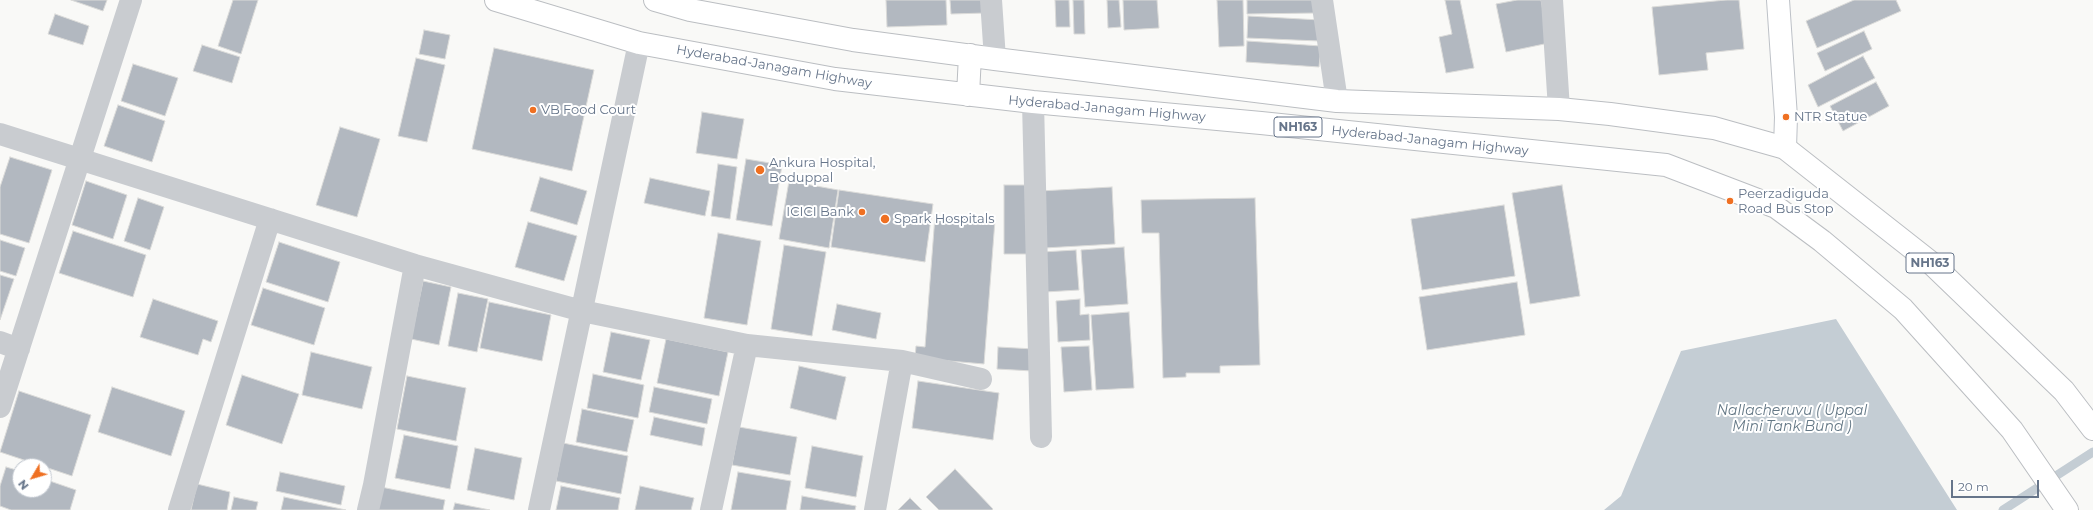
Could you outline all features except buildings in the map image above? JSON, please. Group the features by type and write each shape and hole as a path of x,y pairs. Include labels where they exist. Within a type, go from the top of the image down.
{"main road":[{"name":"Hyderabad-Janagam Highway","path":"496,0 639,43 835,79 1033,102 1261,123 1666,165 1776,207 1816,237 1903,310 2012,430 2067,510"},
{"name":"NH163","path":"655,0 690,10 853,40 995,59 1337,101 1559,109 1714,128 1785,148 1930,262 2064,391 2093,429"},
{"path":"1778,0 1786,117 1785,148"},
{"path":"968,95 970,55"}],"street":[{"path":"0,407 9,345 81,159 131,0"},
{"path":"992,0 995,59"},
{"path":"1322,0 1337,101"},
{"path":"1552,0 1559,109"},
{"path":"540,510 639,43"},
{"path":"1033,102 1041,437"},
{"path":"0,134 415,265 582,311 747,344 902,361 981,379"},
{"path":"179,510 270,219"},
{"path":"368,510 415,265"},
{"path":"711,510 747,344"},
{"path":"875,510 902,361"}],"water":[{"name":"Nallacheruvu ( Uppal Mini Tank Bund )","path":"1836,319 1957,510 1604,510 1621,496 1681,351"}],"waterway":[{"path":"2003,510 2093,452"}],"place":[{"name":"VB Food Court","path":"533,110"},
{"name":"NTR Statue","path":"1786,117"},
{"name":"Ankura Hospital, Boduppal","path":"760,170"},
{"name":"Peerzadiguda Road Bus Stop","path":"1730,201"},
{"name":"ICICI Bank","path":"862,212"},
{"name":"Spark Hospitals","path":"885,219"}]}
